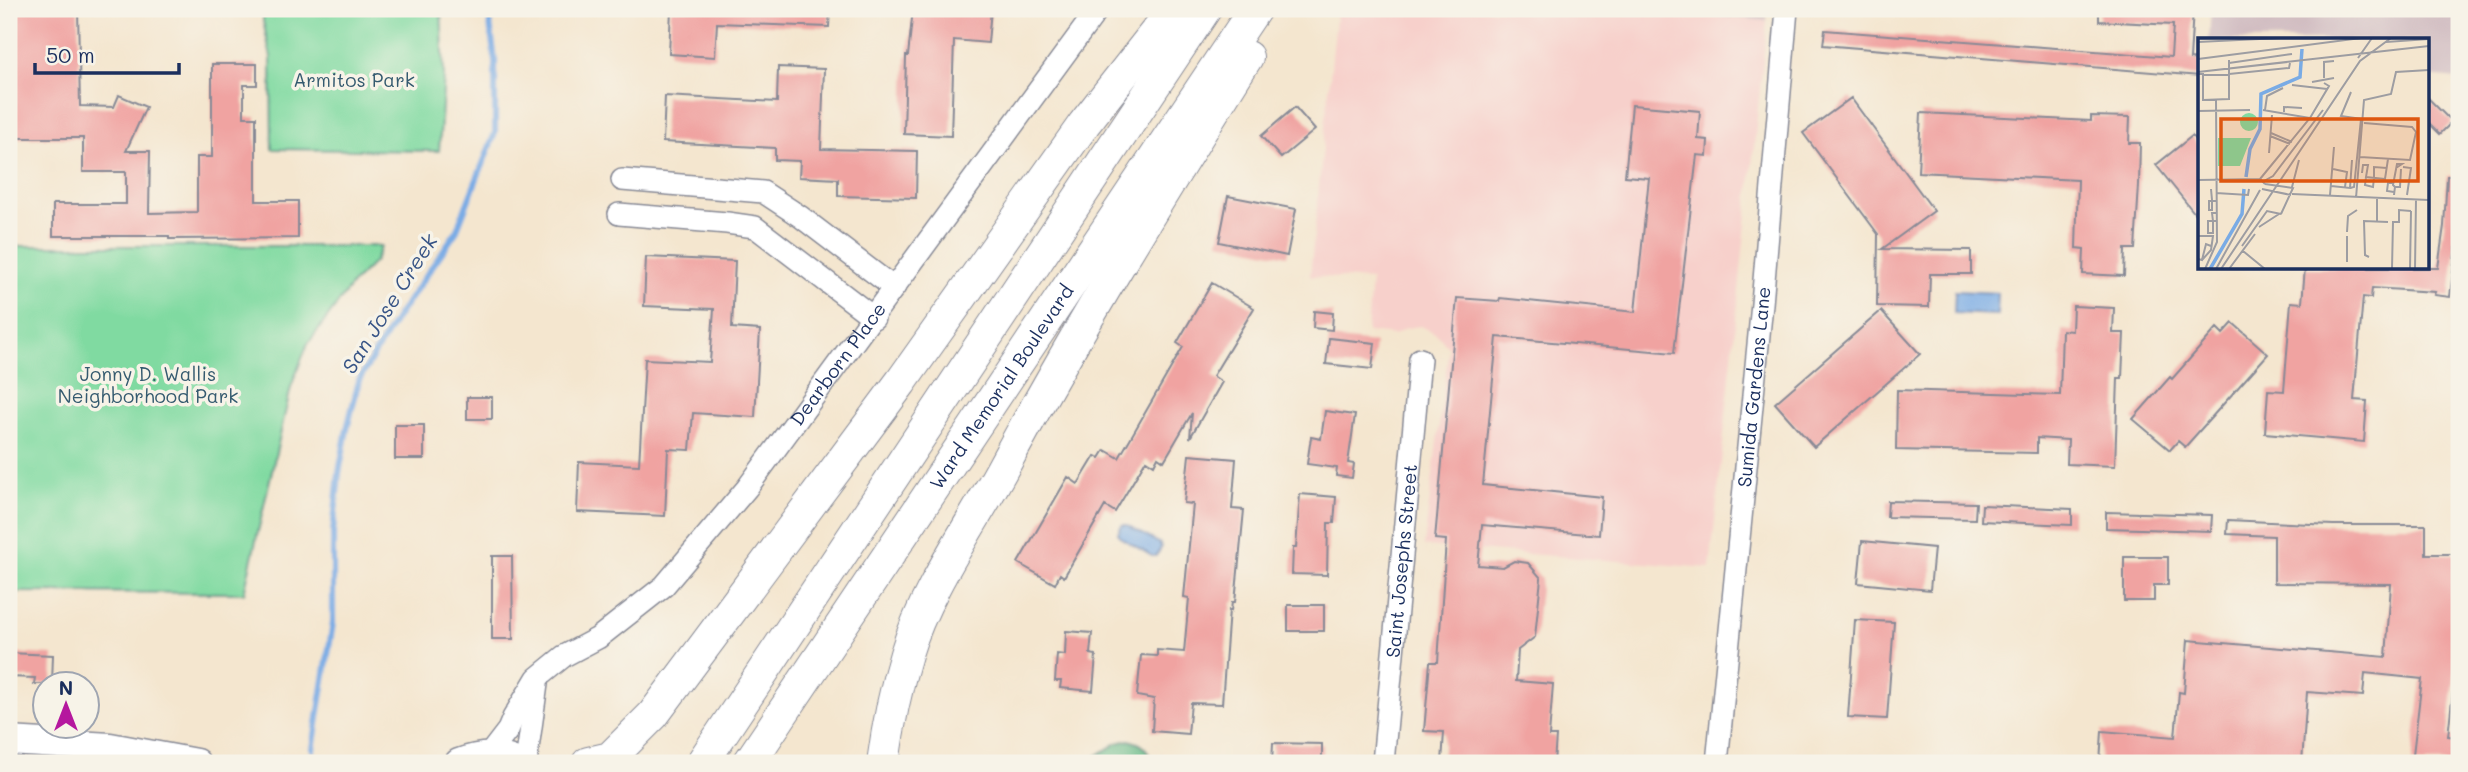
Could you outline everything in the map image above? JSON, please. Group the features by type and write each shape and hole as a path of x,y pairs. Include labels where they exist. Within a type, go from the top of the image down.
{"highway":[{"path":"589,763 610,758 653,715 901,382 1084,124 1174,9"},
{"name":"Ward Memorial Boulevard","path":"702,763 1205,9"},
{"name":"Ward Memorial Boulevard","path":"749,763 1255,9"},
{"path":"883,763 888,721 906,652 936,584 1120,265 1263,33 1273,9"}],"main road":[{"path":"9,741 110,747 196,763"},
{"path":"459,763 474,757 488,756 518,763"}],"street":[{"name":"Dearborn Place","path":"488,756 508,730 537,678 564,656 598,638 664,586 747,488 1098,9"},
{"name":"Sumida Gardens Lane","path":"1717,763 1762,304 1787,9"},
{"path":"622,180 763,192 801,217 894,288"},
{"path":"619,214 755,227 874,318"},
{"name":"Saint Josephs Street","path":"1383,763 1420,359"},
{"path":"526,763 537,678"}],"shaded area":[{"path":"1337,9 1642,9 1767,21 1710,568 1424,546 1449,347 1435,333 1421,326 1406,328 1394,335 1367,332 1371,280 1310,276"},
{"path":"1642,9 1766,9 1767,21"},
{"path":"2211,9 2459,9 2459,79 2430,76 2430,38 2209,38"}],"green space":[{"name":"Armitos Park","path":"263,9 441,9 444,75 439,151 272,149 271,57"},
{"name":"Jonny D. Wallis Neighborhood Park","path":"9,246 381,246 375,261 353,283 307,345 291,387 244,593 9,592"},
{"path":"1129,740 1144,747 1151,763 1085,763 1117,743"}],"water":[{"path":"1955,291 1998,293 1997,315 1954,313"},
{"path":"1122,525 1127,525 1160,544 1161,548 1156,556 1120,537 1118,533"}],"building":[{"path":"9,9 78,9 80,106 114,107 119,95 146,107 126,151 150,151 149,213 197,212 197,157 212,157 212,64 257,64 257,85 244,85 244,117 256,117 256,201 298,201 298,238 53,236 53,204 126,204 126,172 83,172 83,138 9,138"},
{"path":"671,9 830,9 829,27 717,23 715,57 669,54"},
{"path":"913,9 991,9 988,43 954,40 951,136 904,134 906,56"},
{"path":"2099,9 2193,9 2190,59 2198,60 2198,76 1823,45 1825,30 2171,57 2173,25 2099,21"},
{"path":"778,67 824,69 821,149 917,151 916,198 838,196 838,179 799,177 800,161 775,160 775,148 663,142 665,96 777,102"},
{"path":"1851,98 1934,211 1882,249 1971,250 1971,274 1930,274 1929,307 1877,306 1878,234 1803,133"},
{"path":"2430,100 2452,122 2440,134 2430,124"},
{"path":"1632,105 1700,111 1698,139 1708,140 1707,156 1697,155 1674,353 1497,337 1483,485 1602,497 1599,535 1482,525 1478,565 1503,567 1514,561 1528,563 1541,578 1535,637 1518,650 1516,681 1553,684 1549,736 1556,736 1554,763 1442,763 1444,732 1424,731 1430,662 1438,662 1446,540 1435,539 1457,298 1499,301 1500,298 1635,312 1649,178 1625,176"},
{"path":"1295,107 1315,130 1281,158 1261,136"},
{"path":"1921,113 2091,121 2091,116 2130,117 2129,143 2140,143 2139,185 2135,249 2125,249 2124,276 2083,274 2084,249 2076,248 2078,180 1918,172"},
{"path":"2192,136 2198,144 2198,218 2156,165"},
{"path":"2447,176 2459,176 2459,218 2450,297 2434,295 2435,292 2372,288 2371,298 2363,297 2354,400 2367,401 2364,442 2265,433 2268,390 2284,391 2291,302 2302,303 2305,270 2438,268"},
{"path":"1228,196 1296,209 1287,256 1219,242"},
{"path":"646,257 735,261 732,328 760,330 755,417 693,413 690,450 668,449 665,516 577,512 579,462 639,465 645,359 710,362 714,309 644,306"},
{"path":"1212,283 1254,308 1213,376 1222,382 1190,438 1192,413 1164,461 1158,457 1154,465 1146,460 1115,512 1105,506 1064,577 1060,574 1055,584 1018,563 1068,477 1078,484 1095,456 1100,458 1105,450 1119,458 1183,347 1177,343"},
{"path":"2073,306 2114,308 2113,333 2124,333 2122,378 2118,378 2115,466 2067,464 2068,440 2037,438 2037,453 1896,450 1897,390 2060,395 2062,330 2072,331"},
{"path":"1314,311 1333,313 1332,330 1313,328"},
{"path":"1881,311 1920,354 1814,447 1775,403"},
{"path":"2233,323 2268,354 2185,447 2178,441 2170,450 2133,419 2217,328 2223,334"},
{"path":"1329,338 1375,343 1372,369 1326,364"},
{"path":"467,397 492,397 492,419 467,419"},
{"path":"1325,411 1355,415 1348,463 1354,464 1352,478 1336,476 1337,468 1307,464 1311,437 1321,439"},
{"path":"395,425 424,425 424,459 395,459"},
{"path":"1189,455 1236,459 1232,509 1244,510 1235,602 1232,602 1231,611 1229,610 1222,704 1191,703 1188,734 1152,731 1154,699 1137,696 1141,655 1157,656 1157,650 1184,652 1189,598 1184,597 1193,504 1184,503"},
{"path":"1300,494 1336,497 1334,523 1328,523 1327,575 1292,574"},
{"path":"1888,501 1976,503 1975,519 1887,517"},
{"path":"1982,505 2072,509 2072,525 1981,521"},
{"path":"2106,512 2212,515 2211,531 2106,528"},
{"path":"2228,520 2333,525 2426,525 2426,554 2459,554 2459,636 2448,736 2459,737 2459,763 2412,763 2422,679 2365,673 2363,696 2307,692 2302,763 2100,763 2102,731 2175,737 2179,692 2184,693 2188,640 2386,657 2391,584 2274,583 2274,536 2227,534"},
{"path":"1862,541 1934,548 1930,590 1858,583"},
{"path":"492,556 512,556 513,639 492,639"},
{"path":"2124,557 2168,557 2168,585 2154,585 2154,601 2124,601"},
{"path":"1288,605 1324,605 1324,631 1288,631"},
{"path":"1855,620 1894,622 1887,719 1848,717"},
{"path":"1066,631 1092,633 1090,654 1096,655 1093,691 1060,688 1061,681 1055,681 1057,654 1065,655"},
{"path":"9,653 53,655 52,670 32,670 32,678 9,677"},
{"path":"1273,743 1322,744 1322,763 1272,763"}],"waterway":[{"name":"San Jose Creek","path":"313,749 333,623 333,532 347,429 359,380 395,320 456,232 495,133 495,61 488,9"}]}
